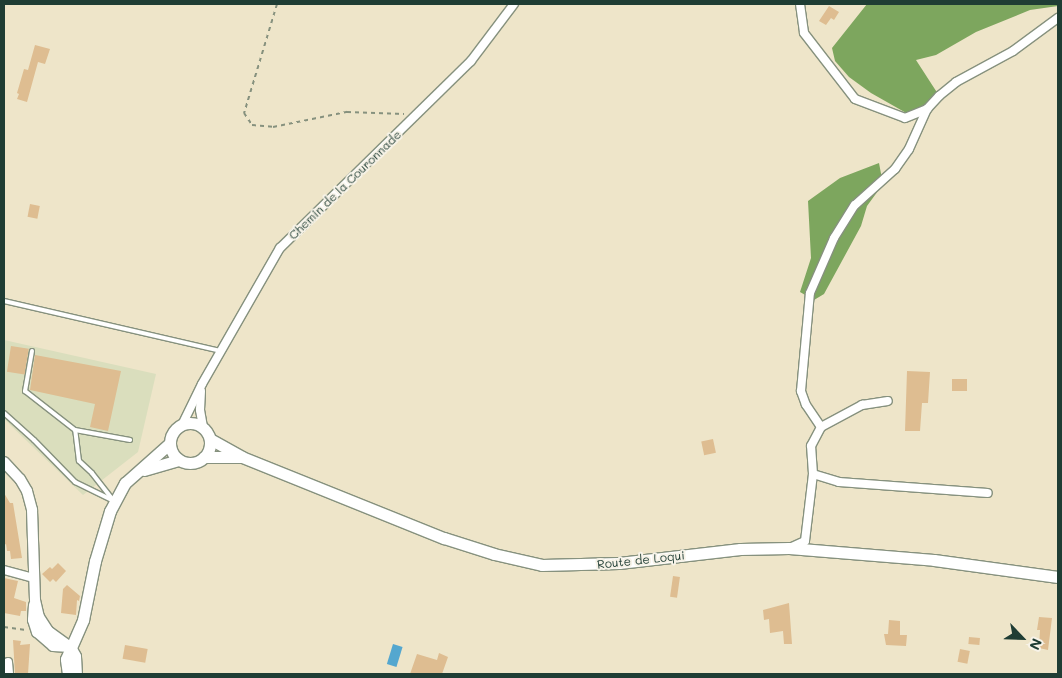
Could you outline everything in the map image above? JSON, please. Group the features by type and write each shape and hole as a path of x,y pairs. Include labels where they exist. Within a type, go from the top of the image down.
{"main road":[{"path":"138,472 155,465 179,460 192,463 204,458 210,446 210,438 203,427 197,423 183,423 172,431 169,444 170,450 179,460"},
{"name":"Route de Loqui","path":"210,438 242,456 444,538 494,554 542,565 619,563 740,550 789,548 934,560 1058,577"},
{"path":"68,674 66,659 83,620 95,561 114,502 125,484 169,444"},
{"name":"Route de Loqui","path":"204,458 242,456"},
{"path":"70,647 75,656 76,674"}],"street":[{"name":"Chemin de la Couronnade","path":"183,423 202,384 280,248 471,61 514,4"},
{"path":"800,4 804,33 855,99 905,118 927,109 956,82 1013,51 1058,18"},
{"path":"821,427 806,405 800,391 810,293 839,230 855,205 895,169 909,149 927,109"},
{"name":"Chemin de la Couronnade","path":"202,384 200,410 203,427"},
{"path":"789,548 805,540 813,474 811,446 821,427 862,405 888,401"},
{"path":"4,462 20,479 27,491 32,510 35,600 33,620 36,631 53,646 70,647"},
{"path":"813,474 839,482 988,493"},
{"path":"4,570 34,578"},
{"path":"35,600 39,617 48,631 70,647"},
{"path":"8,662 9,674"}],"lane":[{"path":"4,301 221,351"},
{"path":"32,351 25,391 74,430 130,440"},
{"path":"4,413 34,440 75,482 114,502"},
{"path":"74,430 79,461 92,473 114,502"}],"path":[{"path":"277,4 244,113 252,126 273,127 346,112 417,115"},
{"path":"4,627 36,631"}],"shaded area":[{"path":"4,340 156,374 138,452 83,495 4,419"}],"green space":[{"path":"867,4 1058,4 1058,6 1030,10 976,32 936,55 916,60 938,94 925,107 908,114 871,93 849,77 835,61 832,48"},
{"path":"879,163 883,184 867,206 861,226 824,294 814,300 800,292 811,258 808,201 840,178"}],"water":[{"path":"393,644 403,647 396,667 387,664"}],"building":[{"path":"829,6 839,12 834,20 831,18 826,25 819,21"},
{"path":"35,45 50,49 45,64 38,62 27,102 17,99 19,94 17,93 24,69 28,70"},
{"path":"30,204 40,206 37,219 28,217"},
{"path":"11,346 29,349 25,374 7,372"},
{"path":"35,355 121,371 108,431 90,427 95,404 30,390"},
{"path":"907,371 930,372 928,403 922,403 920,431 905,431"},
{"path":"952,379 967,379 967,391 952,391"},
{"path":"713,439 716,453 704,455 701,441"},
{"path":"4,493 10,503 13,503 22,558 11,559 10,551 7,551 6,544 4,545"},
{"path":"58,563 66,571 56,582 53,579 50,582 42,574 50,567 52,569"},
{"path":"673,576 680,577 677,598 670,597"},
{"path":"4,578 18,581 14,598 26,602 26,611 21,611 20,616 4,613"},
{"path":"67,585 80,596 79,601 77,600 76,615 61,613 63,589"},
{"path":"789,603 792,644 784,644 783,631 770,633 769,619 764,620 763,610"},
{"path":"1039,617 1052,618 1048,650 1039,648 1040,630 1037,630"},
{"path":"889,620 900,621 900,635 907,635 906,646 886,645 884,634 888,634"},
{"path":"969,637 980,638 979,645 968,644"},
{"path":"13,640 21,641 20,645 30,644 28,674 15,674"},
{"path":"125,645 148,649 145,663 123,659"},
{"path":"960,649 970,651 967,664 958,662"},
{"path":"439,653 448,657 442,674 410,674 417,654 437,660"}]}
